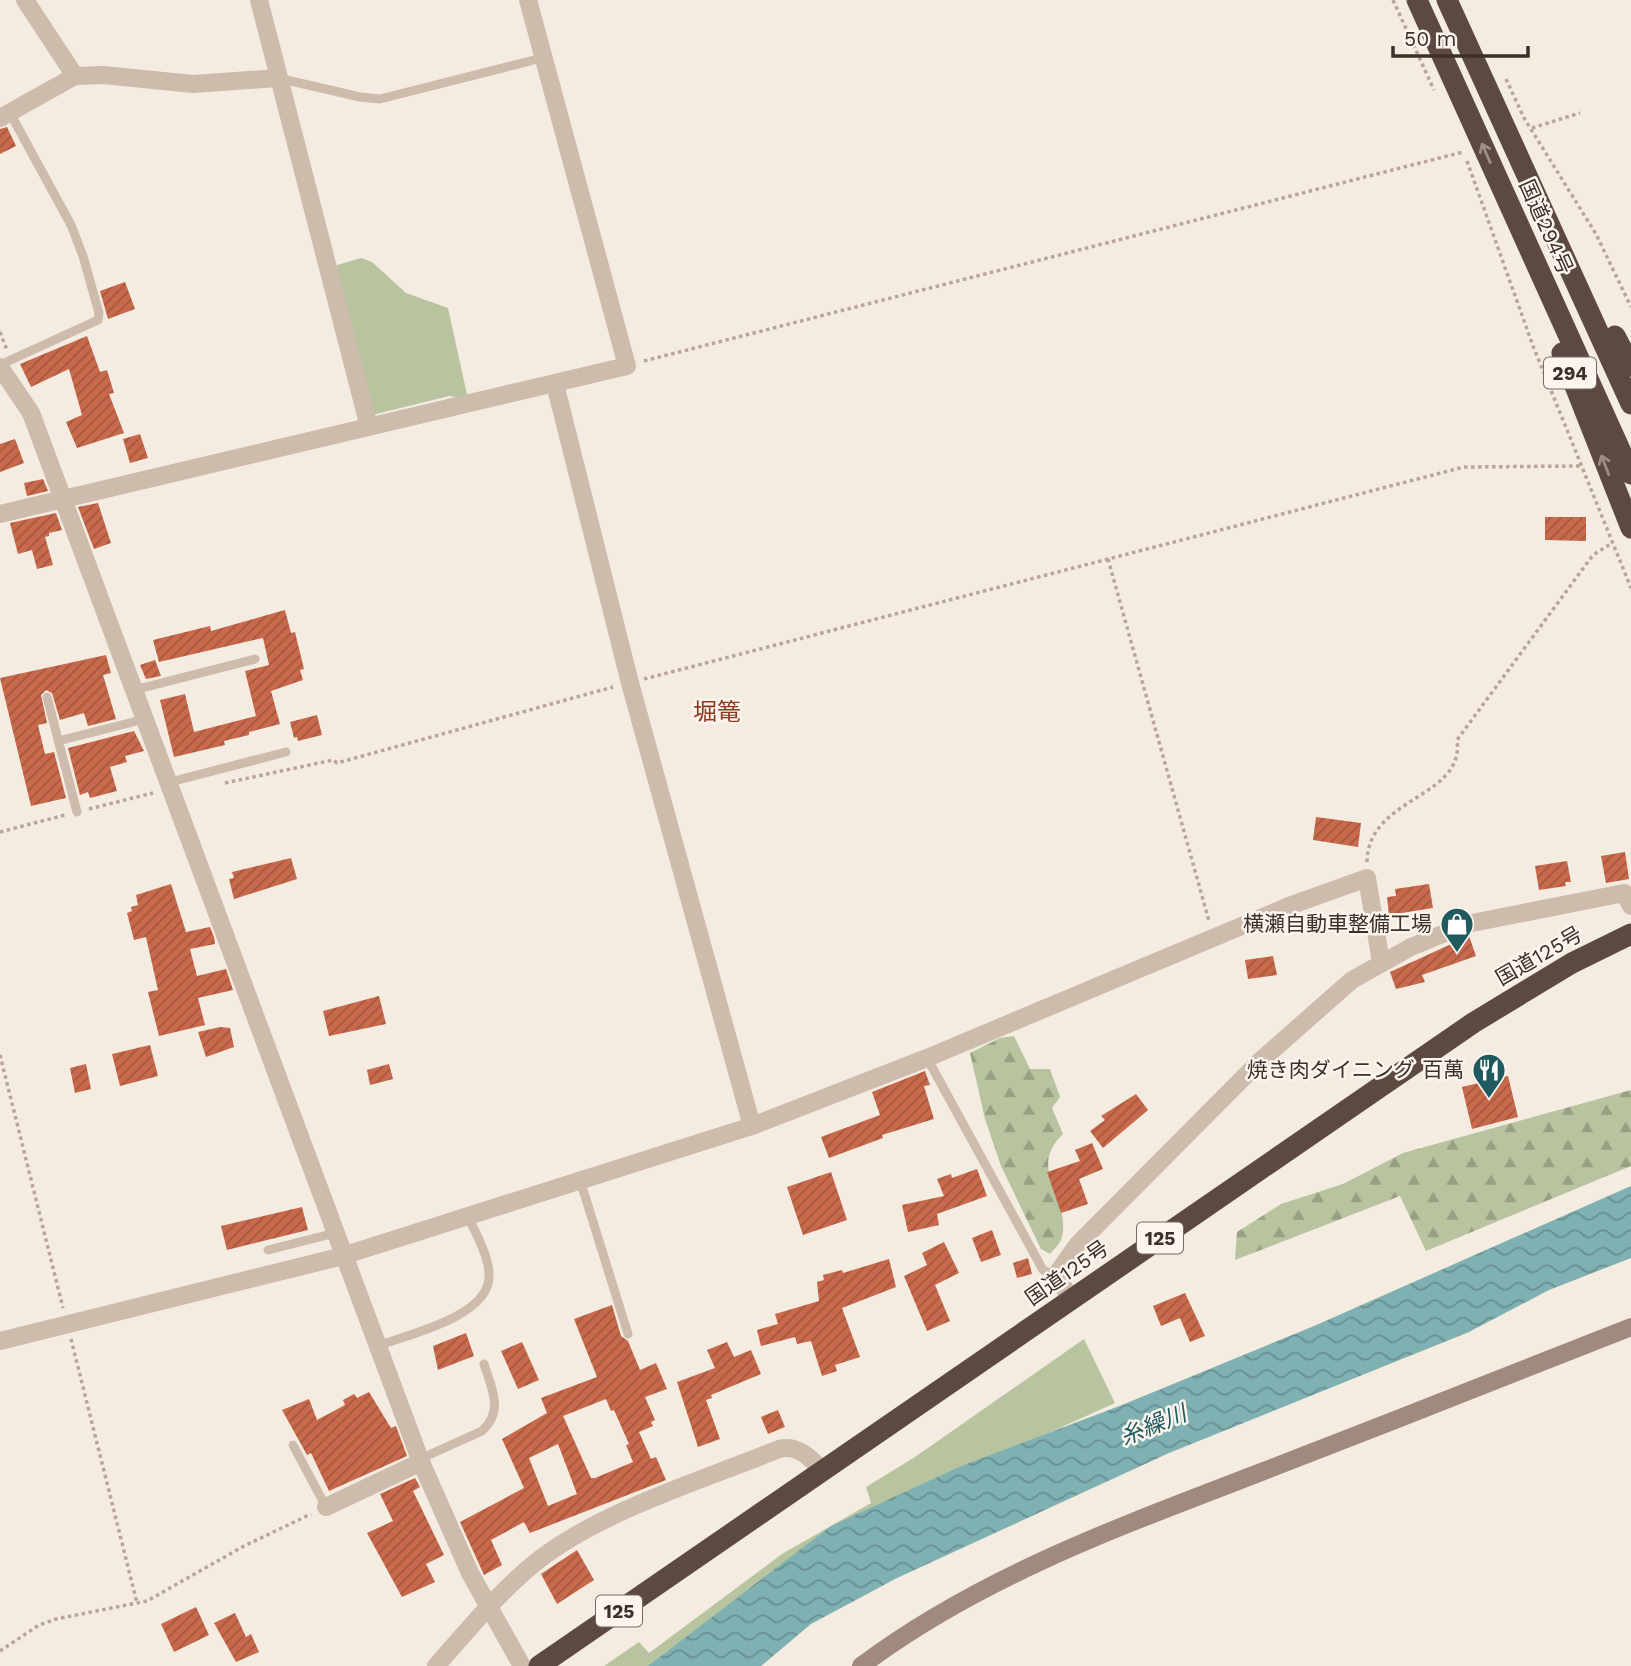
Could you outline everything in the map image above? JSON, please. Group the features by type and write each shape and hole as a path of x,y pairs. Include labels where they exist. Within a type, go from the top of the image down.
{"highway":[{"name":"国道294号","path":"1417,0 1631,474"},
{"name":"294","path":"1447,0 1542,206 1631,366"},
{"name":"国道294号","path":"1542,206 1631,404"},
{"name":"294","path":"1514,215 1552,326 1631,528"},
{"name":"国道125号","path":"539,1666 1473,1023 1572,963 1631,934"}],"street":[{"path":"25,0 75,76"},
{"path":"259,0 369,427"},
{"path":"0,514 627,366 528,0"},
{"path":"5,115 75,76 103,75 193,84 278,78"},
{"path":"0,366 31,413 420,1460 488,1608 522,1666"},
{"path":"555,384 630,683 752,1126"},
{"path":"0,1341 343,1255 752,1126 927,1058 1213,937 1367,878 1381,962"},
{"path":"1071,1299 1056,1275 1078,1244 1260,1061 1320,1006 1381,962 1436,936 1499,915 1624,893 1631,906"},
{"path":"861,1666 898,1639 970,1594 1125,1525 1631,1327"},
{"path":"436,1666 488,1608 537,1561 584,1531 648,1502 786,1447 807,1455 823,1471"},
{"path":"326,1507 420,1460"}],"lane":[{"path":"278,78 380,99 542,58"},
{"path":"0,366 98,320 99,313 71,225 5,115"},
{"path":"134,690 255,659"},
{"path":"47,697 77,812"},
{"path":"58,741 145,719"},
{"path":"170,782 286,752"},
{"path":"927,1058 1043,1270 1056,1275"},
{"path":"580,1180 628,1334"},
{"path":"377,1346 456,1318 483,1293 489,1275 467,1216"},
{"path":"268,1250 335,1233"},
{"path":"420,1460 489,1425 496,1404 484,1364"},
{"path":"293,1445 326,1507"}],"path":[{"path":"1393,0 1440,101"},
{"path":"1502,71 1532,128 1596,234 1631,307"},
{"path":"1532,128 1580,113"},
{"path":"1457,139 1533,346 1631,588"},
{"path":"627,366 1463,152"},
{"path":"214,786 333,760 337,763 630,683 1464,467 1581,466"},
{"path":"1367,878 1367,856 1375,829 1451,768 1458,753 1457,740 1593,555 1612,542"},
{"path":"1108,559 1213,937"},
{"path":"0,1651 39,1625 55,1619 147,1601 244,1546 326,1507"}],"green space":[{"path":"361,258 372,262 406,293 448,308 468,399 449,396 372,415 334,266"},
{"path":"1014,1036 1030,1069 1050,1069 1060,1097 1052,1108 1063,1134 1048,1159 1063,1223 1059,1244 1050,1254 1041,1249 1001,1166 985,1119 970,1053 1000,1038"},
{"path":"1631,1090 1631,1166 1426,1251 1400,1196 1235,1260 1237,1232 1281,1204 1343,1184 1403,1153"},
{"path":"1084,1339 1115,1403 978,1465 657,1666 604,1666 639,1642 649,1653 782,1554 871,1503 866,1487 915,1457"}],"water":[{"name":"糸繰川","path":"1631,1186 1631,1258 1549,1290 1469,1332 1169,1453 897,1578 811,1624 761,1666 648,1666 831,1526 959,1467 1122,1405 1314,1326"}],"building":[{"path":"7,127 16,146 0,154 0,129"},
{"path":"125,282 135,309 108,319 100,291"},
{"path":"87,336 100,372 107,370 114,393 109,394 124,433 77,448 66,422 82,415 69,369 31,387 20,364"},
{"path":"140,434 148,458 130,463 123,439"},
{"path":"15,439 24,463 0,472 0,444"},
{"path":"43,479 48,491 27,496 24,483"},
{"path":"98,503 111,543 94,549 78,507"},
{"path":"56,513 62,530 49,533 49,536 45,537 53,565 37,569 32,550 18,554 10,523"},
{"path":"1545,517 1586,517 1586,541 1545,540"},
{"path":"285,610 291,633 295,632 304,669 300,670 303,680 271,691 280,724 224,741 225,745 174,757 160,700 185,694 194,732 256,716 245,671 269,665 263,638 159,662 153,640 210,626 211,631"},
{"path":"106,655 111,673 103,675 116,719 88,726 84,713 60,720 52,693 46,690 41,695 47,723 38,725 45,754 54,752 66,798 31,806 0,678"},
{"path":"155,660 161,676 146,679 140,665"},
{"path":"317,715 322,735 298,741 297,737 294,738 290,722"},
{"path":"134,731 144,751 125,756 127,762 110,767 117,791 90,798 88,792 80,795 68,748"},
{"path":"1316,817 1361,823 1358,847 1313,840"},
{"path":"1625,852 1629,879 1606,883 1601,856"},
{"path":"291,858 297,879 234,899 229,879 234,878 232,872"},
{"path":"1567,861 1571,882 1565,882 1566,886 1539,890 1535,866"},
{"path":"171,884 186,932 210,927 214,937 215,944 190,949 197,976 226,969 233,990 198,998 205,1025 159,1036 148,992 158,990 146,937 134,940 127,913 132,911 131,907 138,905 136,895"},
{"path":"1429,884 1433,908 1389,915 1387,897 1396,896 1395,889"},
{"path":"1469,936 1476,956 1422,975 1425,982 1396,989 1390,972"},
{"path":"1273,956 1277,975 1248,979 1245,960"},
{"path":"379,996 386,1024 329,1036 323,1011"},
{"path":"220,1027 230,1028 234,1047 206,1057 198,1032"},
{"path":"150,1045 158,1076 120,1086 112,1054"},
{"path":"86,1064 91,1089 75,1093 70,1068"},
{"path":"389,1064 393,1079 370,1085 367,1070"},
{"path":"925,1071 930,1085 924,1086 934,1119 882,1135 883,1138 829,1158 821,1137 880,1115 872,1092"},
{"path":"1508,1076 1518,1117 1472,1129 1462,1087"},
{"path":"1136,1094 1148,1110 1103,1148 1090,1131 1105,1120 1101,1116"},
{"path":"1092,1143 1103,1169 1079,1179 1088,1204 1061,1213 1047,1172 1080,1161 1075,1150"},
{"path":"977,1169 987,1196 937,1214 939,1225 908,1232 902,1205 944,1196 937,1179 951,1174 952,1178"},
{"path":"831,1172 847,1220 803,1235 787,1187"},
{"path":"302,1207 308,1230 227,1250 221,1226"},
{"path":"992,1230 1001,1255 981,1262 972,1238"},
{"path":"944,1242 959,1273 935,1285 950,1321 927,1331 904,1276 927,1265 922,1253"},
{"path":"1028,1258 1032,1274 1017,1278 1013,1263"},
{"path":"889,1259 896,1287 842,1308 860,1357 835,1365 837,1371 822,1376 811,1341 797,1344 795,1337 761,1346 757,1330 778,1324 775,1314 819,1301 817,1282 824,1280 823,1275 842,1270 843,1273"},
{"path":"1185,1293 1205,1336 1190,1342 1180,1318 1161,1326 1153,1306"},
{"path":"612,1305 621,1336 628,1341 640,1370 656,1363 667,1389 645,1397 655,1420 651,1422 653,1426 639,1432 651,1459 656,1457 666,1480 530,1533 524,1522 491,1540 502,1565 484,1575 460,1522 524,1488 502,1439 547,1413 541,1398 597,1377 574,1319","holes":["606,1399 611,1411 614,1410 629,1444 626,1445 633,1462 591,1478 563,1416","558,1444 577,1494 548,1506 529,1458"]},
{"path":"466,1333 474,1356 438,1370 433,1346"},
{"path":"522,1342 539,1380 518,1389 501,1351"},
{"path":"727,1342 734,1357 751,1350 761,1374 711,1395 712,1398 706,1400 720,1439 698,1447 677,1382 715,1368 707,1350"},
{"path":"369,1392 391,1428 396,1426 407,1456 329,1491 311,1453 307,1455 282,1410 309,1399 317,1420 345,1405 343,1400 354,1394 357,1398"},
{"path":"778,1410 785,1427 768,1434 761,1417"},
{"path":"415,1478 420,1487 413,1491 444,1555 426,1564 435,1582 402,1597 367,1533 393,1521 380,1494"},
{"path":"577,1550 594,1580 557,1604 541,1574"},
{"path":"196,1607 209,1635 174,1652 161,1624"},
{"path":"235,1613 246,1637 251,1634 259,1652 236,1662 214,1623"}],"place":[{"name":"横瀬自動車整備工場","path":"1457,954"},
{"name":"焼き肉ダイニング 百萬","path":"1489,1100"}],"district":[{"name":"堀篭","path":"717,712"}]}
